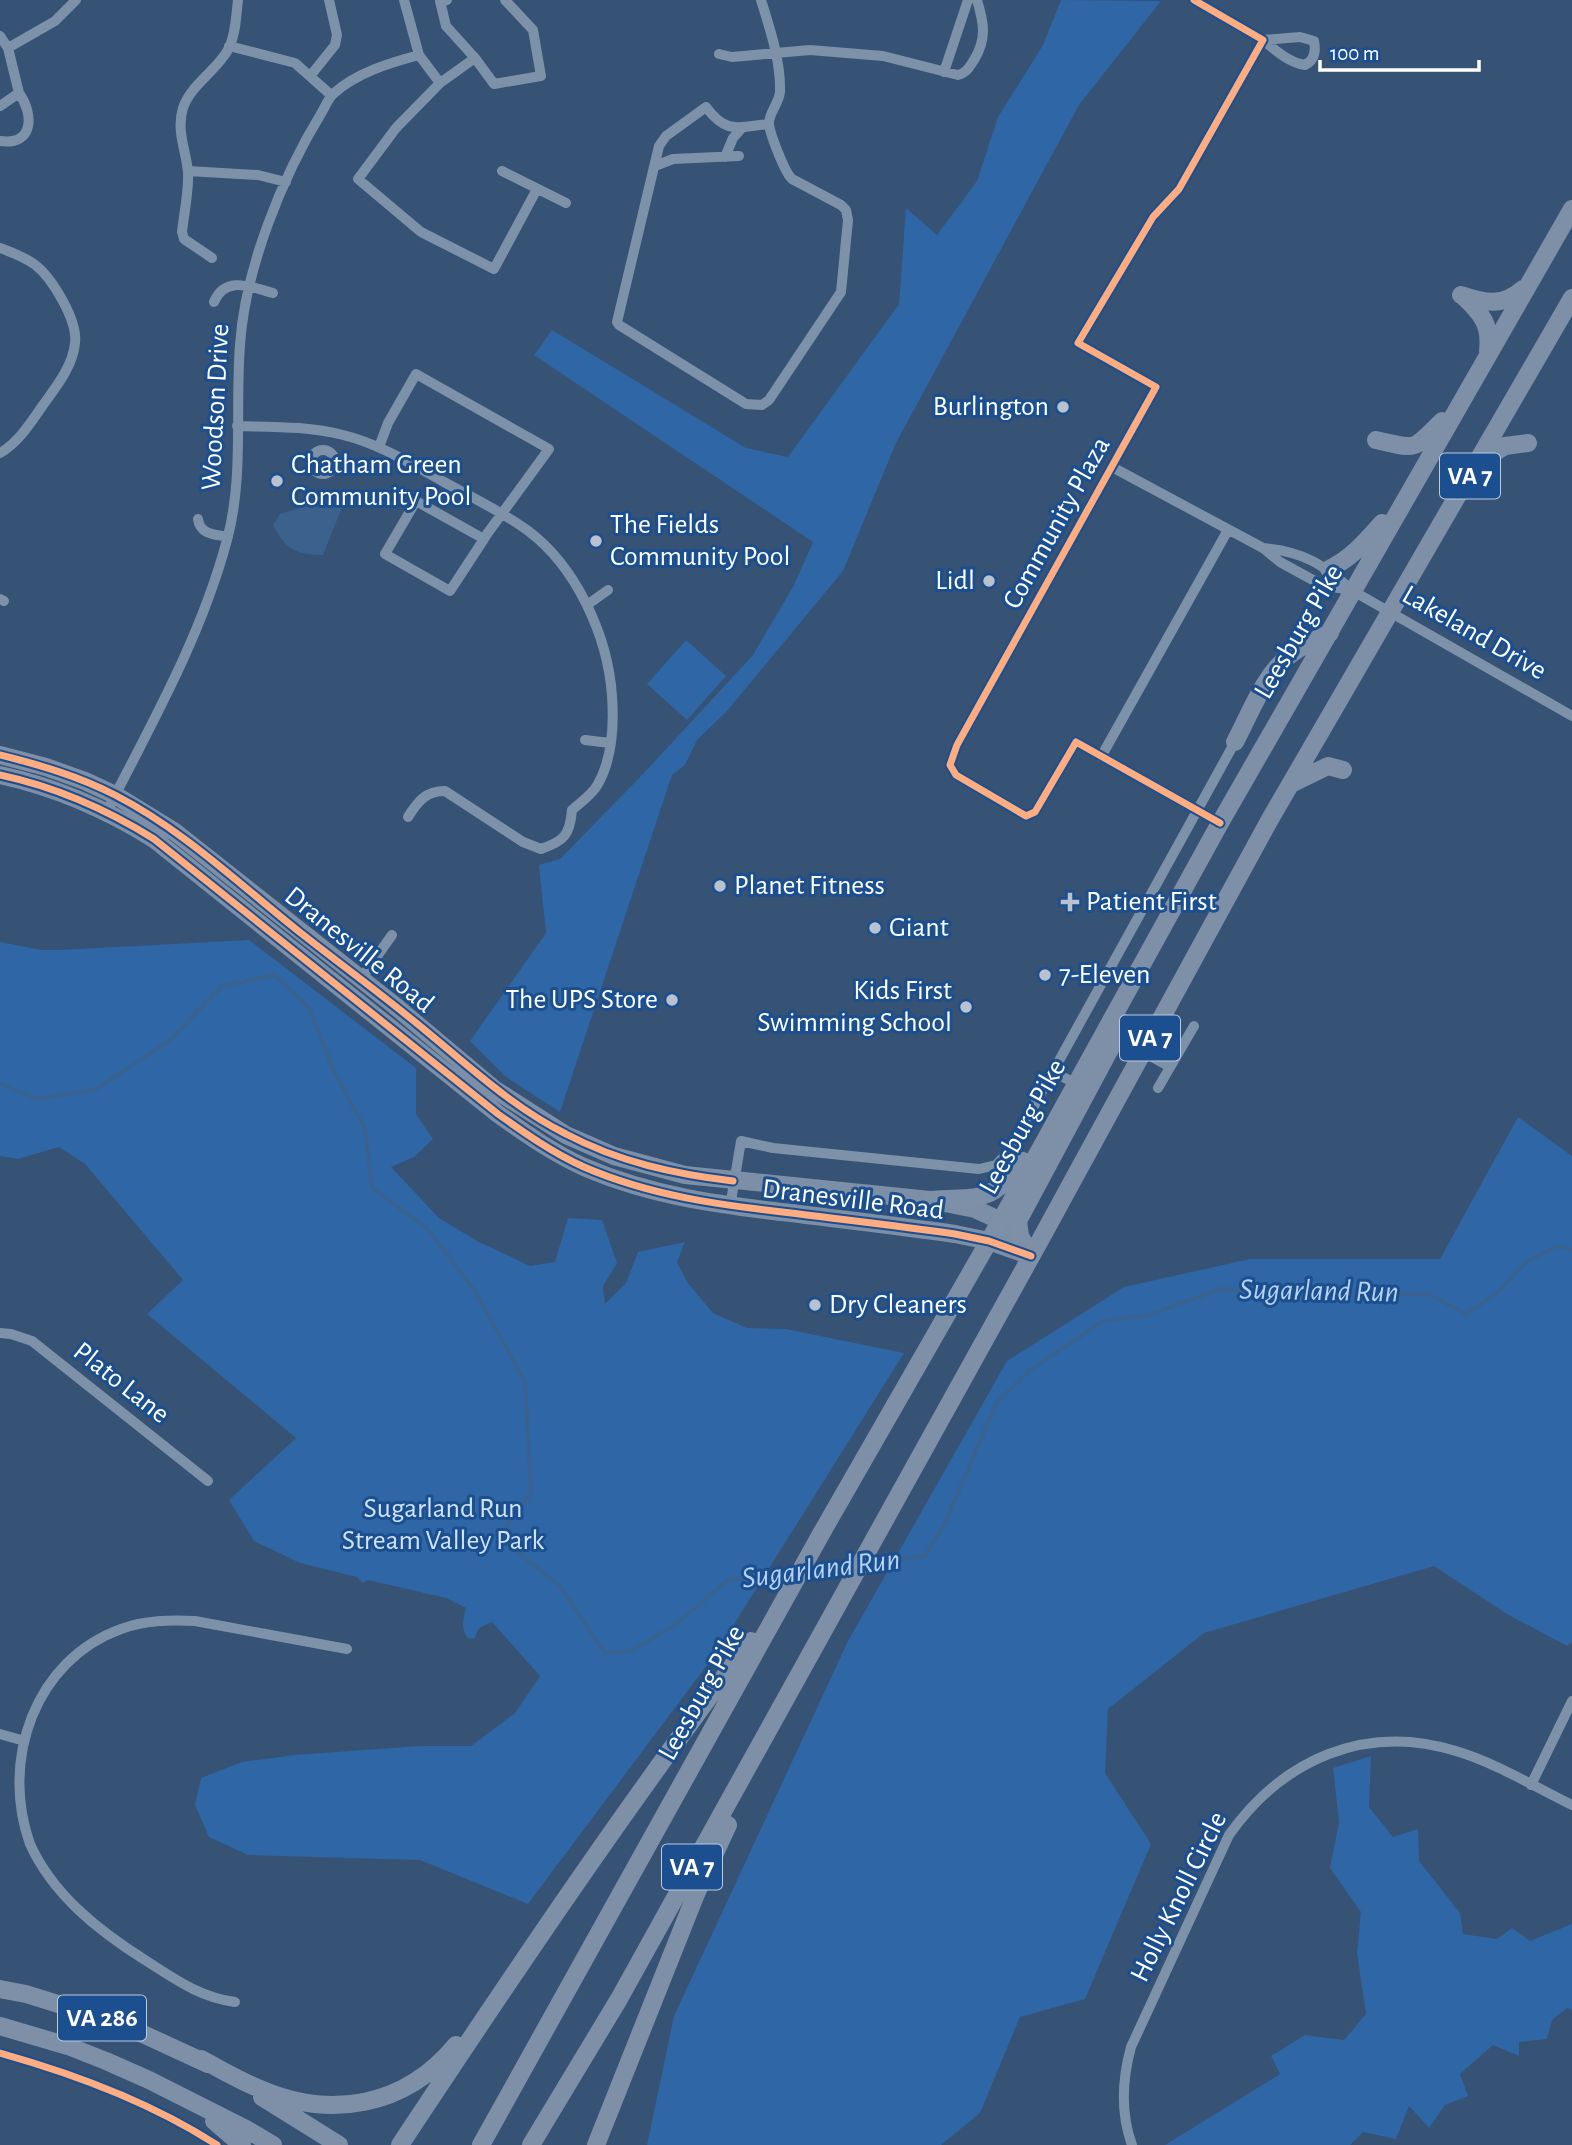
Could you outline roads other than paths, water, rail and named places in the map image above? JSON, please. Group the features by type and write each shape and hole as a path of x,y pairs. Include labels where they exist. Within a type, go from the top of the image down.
{"highway":[{"name":"Leesburg Pike","path":"481,2145 821,1534 1001,1221 1220,823 1572,209"},
{"path":"1488,354 1489,340 1484,318 1461,295 1488,302 1501,302 1513,297 1528,284"},
{"name":"VA 7","path":"531,2145 618,1999 1291,784 1572,298"},
{"path":"1376,440 1399,447 1414,446 1457,406"},
{"path":"1478,462 1505,446 1528,443 1513,432 1503,419"},
{"path":"1329,569 1346,561 1363,546 1407,494"},
{"path":"1234,742 1281,663 1295,651 1330,633"},
{"path":"1291,784 1328,766 1343,770"},
{"path":"1031,1256 1020,1236 1018,1221 1136,998 1165,924"},
{"path":"930,1200 981,1197 997,1191 1010,1179 1061,1111"},
{"path":"400,2145 516,1968 698,1711 789,1591"},
{"path":"596,2145 696,1894 815,1644"},
{"path":"201,2059 258,2089 298,2101 337,2105 375,2100 404,2089 446,2057 516,1968"},
{"name":"VA 286","path":"0,1989 26,1994 120,2023 201,2059 339,2145"},
{"name":"VA 286","path":"0,2026 68,2046 149,2080 273,2145"},
{"path":"180,2096 242,2145"},
{"path":"604,2145 615,2097"}],"main road":[{"name":"Dranesville Road","path":"0,755 46,767 111,803 438,1067 548,1149 621,1181 659,1192 730,1207 943,1232 989,1241 1031,1256"},
{"name":"Dranesville Road","path":"0,775 111,803 156,820 201,851 494,1088 566,1135 614,1156 664,1171 733,1181 930,1200 975,1209 1001,1221 1031,1256"}],"street":[{"path":"8,48 55,21 76,0"},
{"path":"212,258 184,239 182,232 188,171 182,148 180,120 185,103 229,46 234,33 238,0"},
{"path":"310,75 335,45 337,35 329,0"},
{"path":"404,0 419,55 440,83"},
{"path":"447,0 440,1 446,26 475,58 494,85 541,76 533,30 505,0"},
{"path":"761,0 775,52 780,94 769,124 786,173 841,205 846,210 848,220 841,292 769,400 762,405 746,404 619,325 618,319 659,146 666,136 706,107 716,120 726,127 741,129 769,124"},
{"path":"944,72 968,0"},
{"path":"719,54 732,57 810,50 883,56 958,75 964,73 983,43 984,27 977,0"},
{"name":"Community Plaza","path":"1194,0 1263,40 1179,189 1144,230 1077,343 1156,387 957,745 950,765 956,775 1026,816 1035,812 1076,742 1220,823"},
{"path":"0,36 8,48 19,93 28,108 29,126 21,137 0,141"},
{"path":"229,46 295,63 331,95"},
{"name":"Woodson Drive","path":"111,803 182,662 206,605 228,537 235,492 240,342 249,286 286,183 303,142 331,95 361,76 419,55"},
{"path":"475,58 440,83 396,128 358,179 421,232 494,270 537,189"},
{"path":"0,106 19,93"},
{"path":"725,157 733,138 741,129"},
{"path":"655,166 673,159 738,156"},
{"path":"188,171 258,175 286,183"},
{"path":"502,171 566,203"},
{"path":"0,247 35,265 44,273 72,322 76,341 69,365 58,383 24,432 0,453"},
{"path":"214,302 223,287 249,286 273,293"},
{"path":"379,447 388,423 416,374 549,449 450,591 385,554 416,501 484,539"},
{"path":"237,426 327,431 379,447 530,532 575,584 587,605 601,639 611,684 613,712 610,743 606,766 597,786 572,810 570,828 558,843 541,849 523,842 445,791 434,791 423,796 408,817"},
{"path":"326,450 327,431"},
{"name":"Community Plaza","path":"1112,467 1263,548 1280,562 1322,585 1353,591"},
{"path":"198,519 203,531 228,537"},
{"path":"1101,757 1228,530"},
{"name":"Community Plaza","path":"1263,548 1288,550 1329,569 1353,591"},
{"path":"587,605 608,590"},
{"name":"Lakeland Drive","path":"1353,591 1572,716"},
{"path":"585,740 610,743"},
{"path":"730,1207 741,1141 773,1149 979,1169 996,1166 1006,1154 1053,1072 1234,742"},
{"path":"361,979 392,935"},
{"path":"1158,1088 1194,1026"},
{"path":"1143,1052 1170,1068"},
{"path":"1053,1072 1077,1084"},
{"name":"Plato Lane","path":"0,1333 32,1341 208,1481"},
{"path":"235,2003 198,1993 117,1942 77,1909 59,1888 31,1845 24,1826 17,1784 21,1740 34,1705 57,1673 78,1653 102,1637 140,1623 195,1621 347,1649"},
{"path":"1531,1785 1572,1701"},
{"path":"0,1734 21,1740"},
{"name":"Holly Knoll Circle","path":"1132,2145 1123,2101 1123,2082 1131,2047 1221,1850 1243,1816 1285,1776 1331,1752 1381,1742 1413,1743 1457,1751 1572,1805"}],"waterway":[{"name":"Sugarland Run","path":"0,1083 35,1099 94,1090 168,1042 222,986 275,975 309,1008 333,1069 365,1129 372,1188 427,1228 475,1291 525,1382 531,1492 499,1537 559,1585 605,1653 631,1651 675,1625 728,1580 792,1572"},
{"name":"Sugarland Run","path":"869,1563 925,1556 945,1523 997,1402 1030,1370 1103,1321 1149,1315 1220,1289 1365,1295 1428,1294 1466,1314 1498,1292 1526,1262 1558,1246 1572,1250"},
{"name":"Sugarland Run","path":"810,1570 854,1565"}],"place":[{"name":"Burlington","path":"1063,407"},
{"name":"Chatham Green Community Pool","path":"277,481"},
{"name":"The Fields Community Pool","path":"596,541"},
{"name":"Lidl","path":"989,581"},
{"name":"Planet Fitness","path":"720,886"},
{"name":"Patient First","path":"1070,902"},
{"name":"Giant","path":"875,928"},
{"name":"7-Eleven","path":"1045,975"},
{"name":"The UPS Store","path":"672,1000"},
{"name":"Kids First Swimming School","path":"966,1007"},
{"name":"Dry Cleaners","path":"815,1305"}],"park label":[{"name":"Sugarland Run Stream Valley Park","path":"443,1525"}]}
